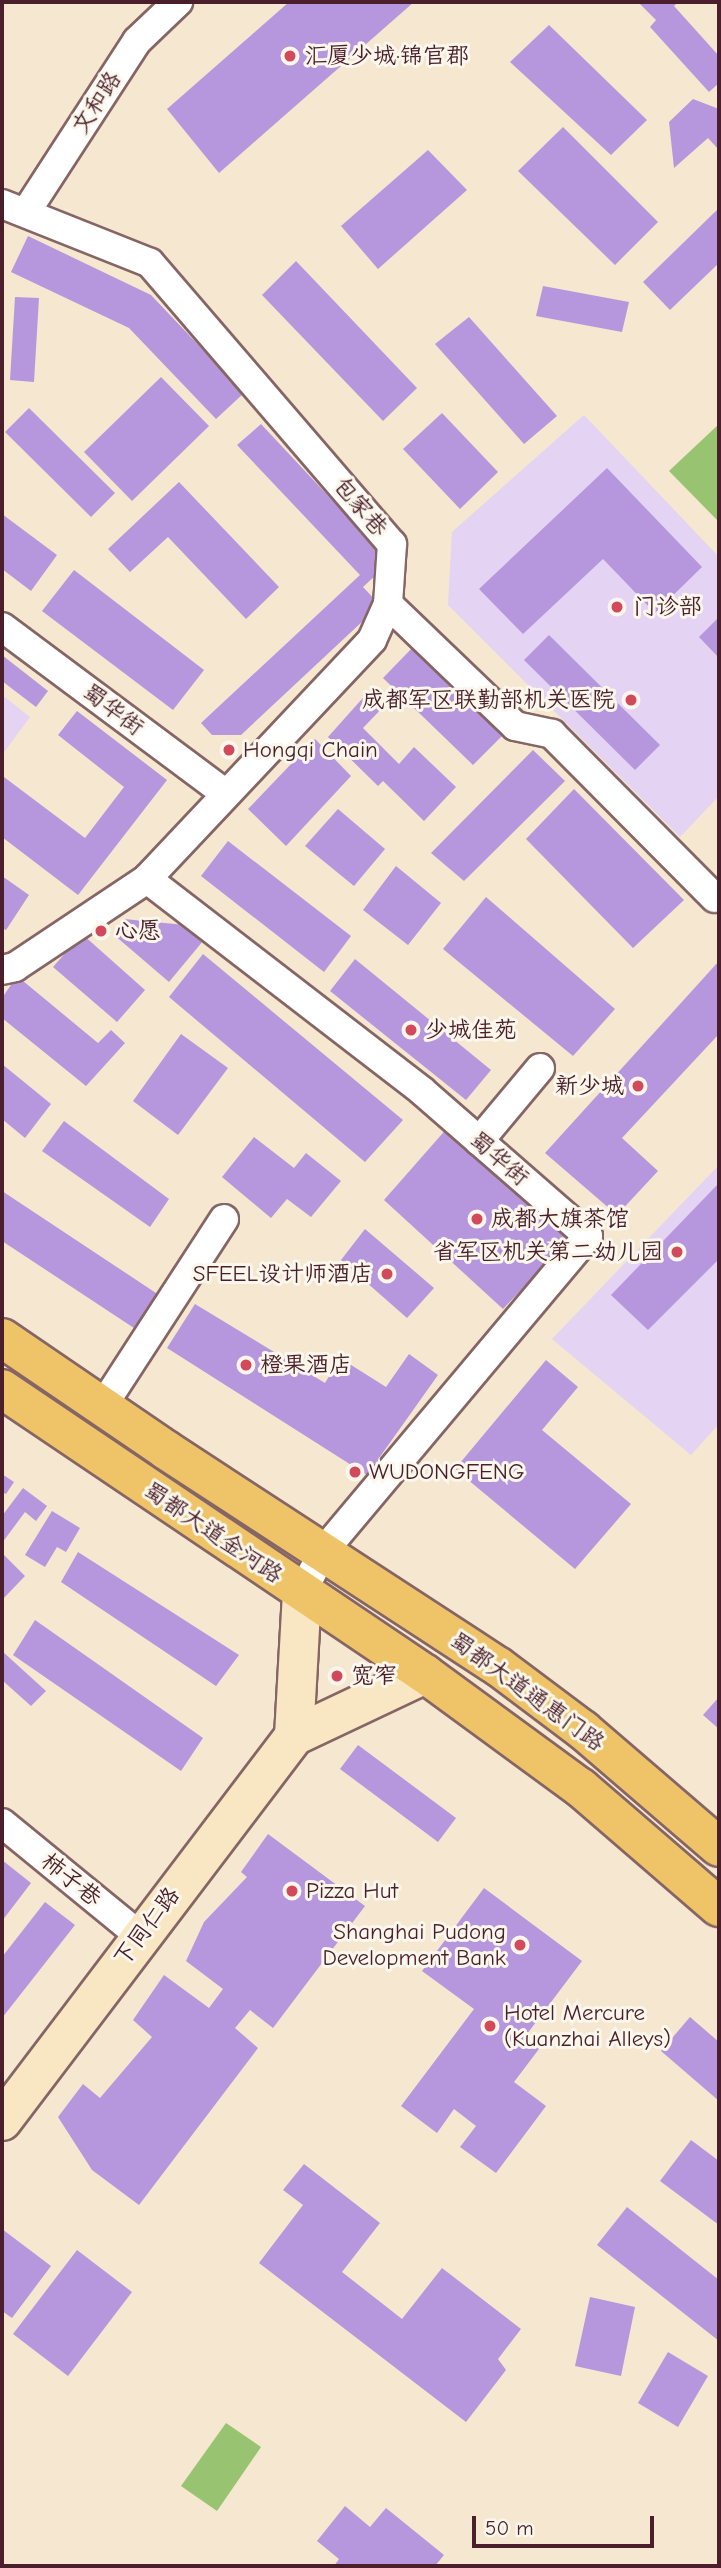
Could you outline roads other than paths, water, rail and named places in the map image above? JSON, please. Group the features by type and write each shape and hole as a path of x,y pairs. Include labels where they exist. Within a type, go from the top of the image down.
{"main road":[{"name":"蜀都大道金河路","path":"2,1338 323,1552"},
{"name":"蜀都大道金河路","path":"2,1389 425,1675"},
{"name":"蜀都大道通惠门路","path":"323,1552 453,1636 583,1730 719,1847"},
{"path":"302,1592 453,1636"},
{"name":"蜀都大道通惠门路","path":"425,1675 581,1788 719,1907"}],"street":[{"name":"文和路","path":"14,208 138,41 178,2"},
{"name":"包家巷","path":"2,970 15,967 147,879 225,793 372,640 388,604 393,544 150,263 14,208"},
{"path":"388,604 515,726 552,734 715,898"},
{"name":"蜀华街","path":"2,627 225,793"},
{"name":"蜀华街","path":"147,879 422,1091 587,1236 323,1552 302,1592"},
{"path":"479,1141 540,1068"},
{"path":"102,1407 225,1219"},
{"path":"294,1735 302,1592"},
{"name":"下同仁路","path":"2,2121 294,1735 425,1675"},
{"name":"柿子巷","path":"2,1823 140,1936"}],"place":[{"name":"汇厦少城·锦官郡","path":"290,56"},
{"name":"门诊部","path":"617,607"},
{"name":"成都军区联勤部机关医院","path":"631,700"},
{"name":"Hongqi Chain","path":"229,750"},
{"name":"心愿","path":"101,931"},
{"name":"少城佳苑","path":"411,1030"},
{"name":"新少城","path":"638,1086"},
{"name":"成都大旗茶馆","path":"477,1219"},
{"name":"省军区机关第二幼儿园","path":"677,1252"},
{"name":"SFEEL设计师酒店","path":"387,1274"},
{"name":"橙果酒店","path":"246,1365"},
{"name":"WUDONGFENG","path":"355,1472"},
{"name":"宽窄","path":"337,1676"},
{"name":"Pizza Hut","path":"292,1891"},
{"name":"Shanghai Pudong Development Bank","path":"520,1945"},
{"name":"Hotel Mercure (Kuanzhai Alleys)","path":"490,2026"}]}
